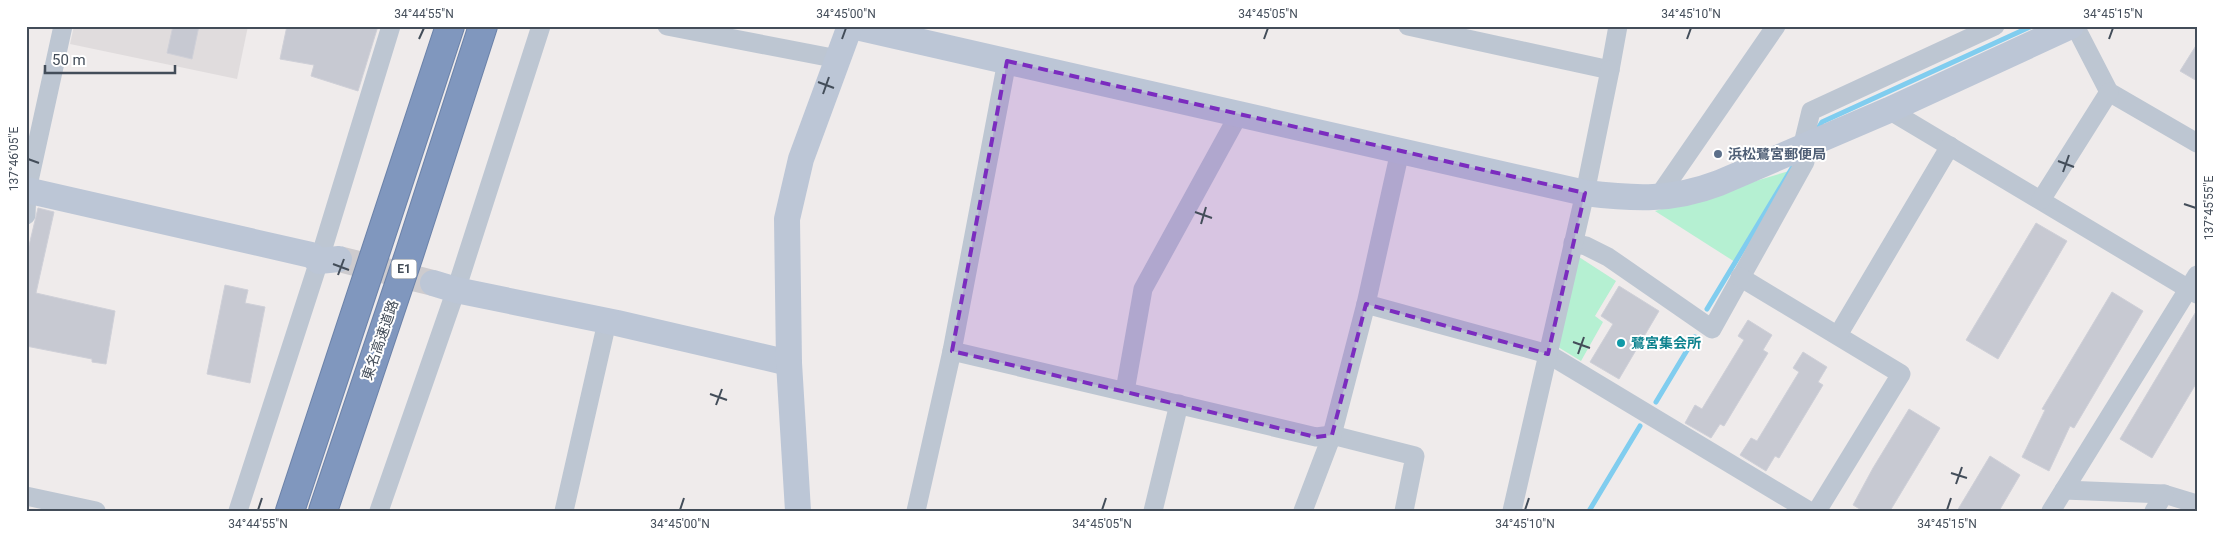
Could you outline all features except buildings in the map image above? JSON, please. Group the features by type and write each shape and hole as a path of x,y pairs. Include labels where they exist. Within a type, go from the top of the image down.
{"highway":[{"name":"E1","path":"290,511 450,26"},
{"name":"東名高速道路","path":"323,511 483,26"}],"street":[{"path":"26,214 26,190 63,26"},
{"path":"238,511 329,260 391,26"},
{"path":"379,511 444,286 541,26"},
{"path":"666,26 838,59"},
{"path":"798,511 790,363 787,219 801,159 851,26 1585,193 1622,198 1658,197 1694,192 1807,148 2071,26"},
{"path":"1408,26 1610,70"},
{"path":"1512,511 1585,193 1618,26"},
{"path":"1658,197 1776,26"},
{"path":"1572,243 1586,246 1608,257 1712,329 1807,148 1812,111 1995,26"},
{"path":"2075,26 2109,92 2197,143"},
{"path":"916,511 952,351 1007,61"},
{"path":"2041,200 2109,92"},
{"path":"1889,110 2041,200 2194,286 2052,511"},
{"path":"1125,391 1143,289 1239,114"},
{"path":"1838,336 1950,146"},
{"path":"1303,511 1332,435 1366,304 1400,151"},
{"path":"26,190 329,260"},
{"path":"1740,277 1901,374 1817,511"},
{"path":"444,286 790,363"},
{"path":"1366,304 1548,354 1809,511"},
{"path":"564,511 607,322"},
{"path":"952,351 1316,438 1332,435 1415,456 1404,511"},
{"path":"1153,511 1179,404"},
{"path":"2064,490 2164,494 2197,504"},
{"path":"2154,511 2164,494"},
{"path":"26,496 96,511"}],"highlighted area":[{"path":"1007,61 1585,193 1548,354 1366,304 1332,435 1316,437 952,351"}],"shaded area":[{"path":"74,26 248,26 237,79 70,44"}],"green space":[{"path":"1789,171 1735,262 1655,211"},
{"path":"1579,257 1616,281 1595,316 1603,322 1581,361 1558,347"}],"waterway":[{"path":"1817,130 1822,122 2032,26"},
{"path":"1707,309 1792,168"},
{"path":"1656,402 1695,337"},
{"path":"1589,511 1640,426"}],"tunnel":[{"path":"339,259 433,283"}],"place":[{"name":"浜松鷺宮郵便局","path":"1718,154"},
{"name":"鷺宮集会所","path":"1621,343"}]}
